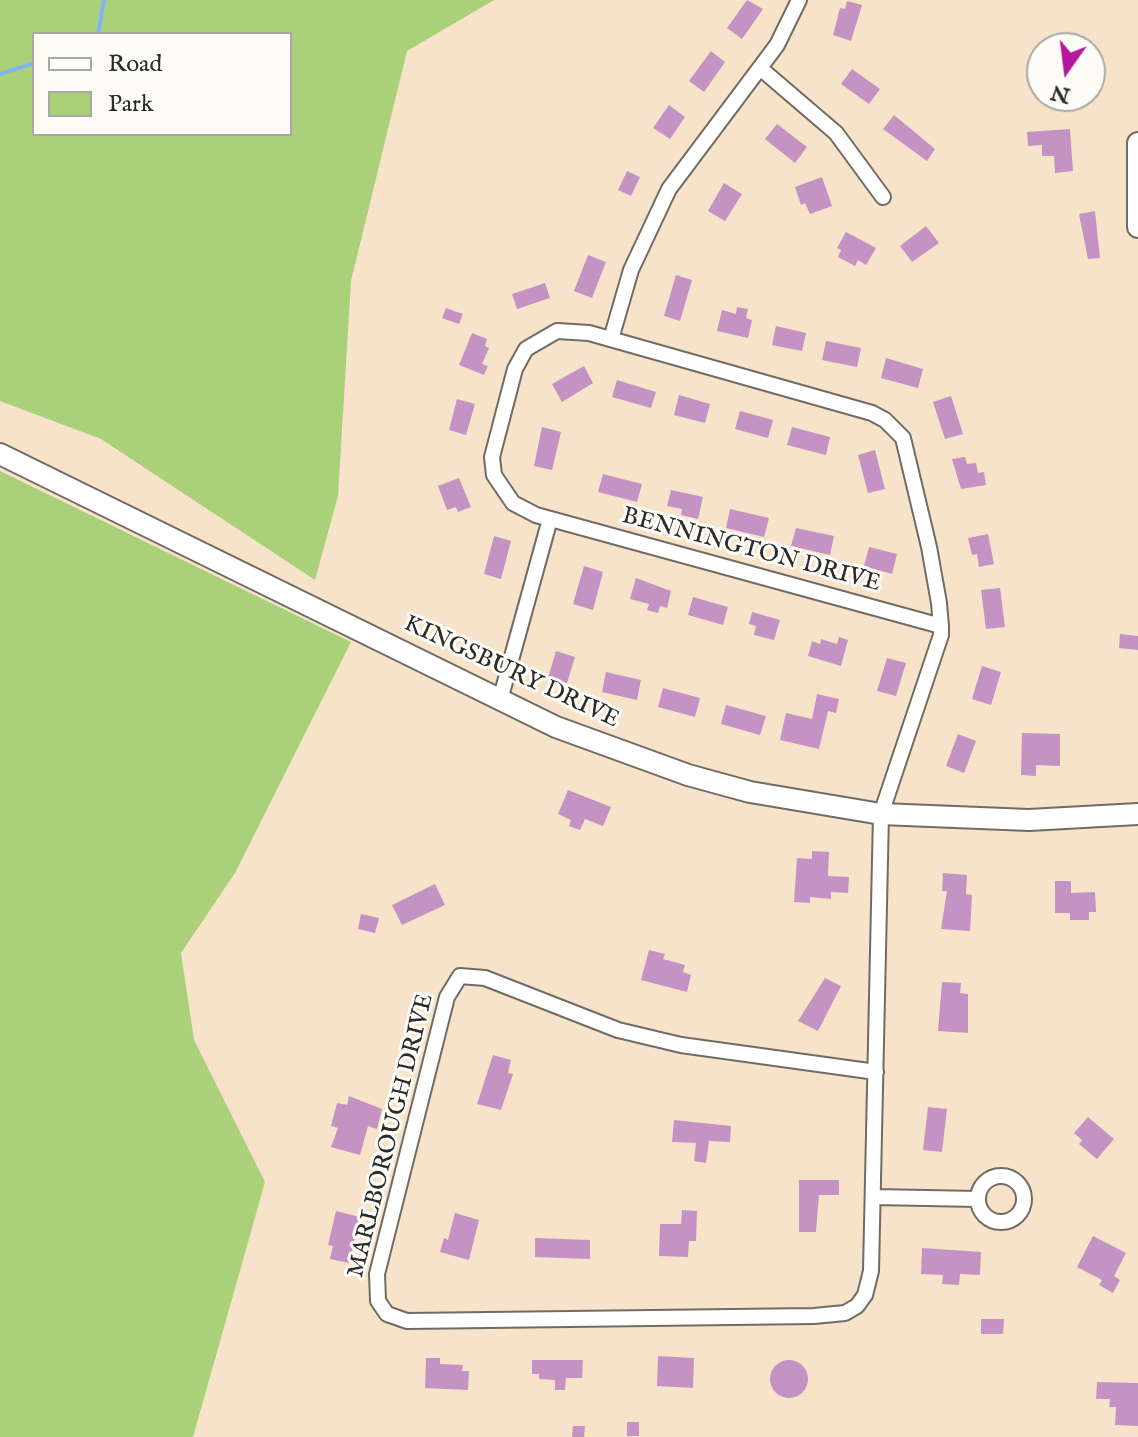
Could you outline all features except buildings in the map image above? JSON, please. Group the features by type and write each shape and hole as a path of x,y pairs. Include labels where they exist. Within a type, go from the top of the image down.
{"street":[{"path":"611,339 631,270 669,189 788,29 799,0"},
{"path":"760,68 836,133 883,197"},
{"path":"1138,143 1138,227"},
{"name":"BENNINGTON DRIVE","path":"571,330 861,410 895,428 903,438 912,470 929,547 941,626 550,519 513,503 500,487 492,466 494,443 515,369 534,342 557,331 571,330"},
{"name":"KINGSBURY DRIVE","path":"0,454 556,727 688,775 750,792 881,814 983,820 1136,815"},
{"path":"500,700 550,519"},
{"name":"MARLBOROUGH DRIVE","path":"876,1072 681,1045 618,1030 485,978 460,976 447,997 375,1292 387,1314 407,1321 814,1316 845,1313 861,1302 869,1285 874,1197 881,814 937,652 941,626"},
{"path":"874,1197 978,1199"}],"green space":[{"path":"0,0 494,0 407,51 351,281 338,496 315,580 101,439 0,401"},
{"path":"0,471 351,642 235,873 181,953 194,1040 265,1182 193,1437 0,1437"}],"waterway":[{"path":"98,32 104,0"},
{"path":"0,74 32,64"}]}
